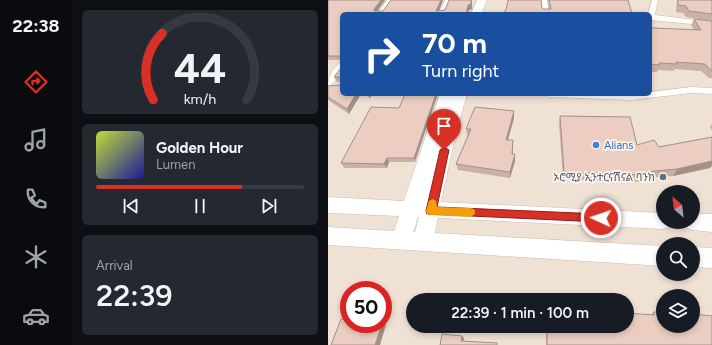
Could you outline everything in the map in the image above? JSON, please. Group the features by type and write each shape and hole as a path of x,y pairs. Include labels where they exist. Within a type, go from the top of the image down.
{"main road":[{"path":"477,12 482,0"},
{"path":"488,12 492,0"},
{"path":"401,240 410,209 419,187 446,96"},
{"path":"423,241 447,137 459,96"},
{"path":"328,205 656,221"},
{"path":"700,222 712,223"},
{"path":"328,236 656,256"},
{"path":"700,257 712,258"}],"street":[{"path":"381,12 390,0"},
{"path":"441,12 448,0"},
{"path":"544,0 546,12"},
{"path":"652,12 655,0"},
{"path":"652,18 712,24"},
{"path":"330,85 340,68"},
{"path":"652,95 691,90 712,90"},
{"path":"604,96 640,96"}],"shaded area":[{"path":"328,0 712,0 712,345 328,345"}],"building":[{"path":"328,0 381,0 374,11 383,11 391,0 441,0 436,11 445,10 449,0 471,0 471,4 468,5 466,12 340,12 340,56 328,56"},
{"path":"508,0 541,0 543,9 551,9 549,0 628,0 631,12 505,12"},
{"path":"678,0 712,0 712,14 689,11 686,6 678,5"},
{"path":"694,19 712,21 712,71 705,64 676,62 677,64 652,64 652,27 701,30"},
{"path":"340,70 340,77 334,77"},
{"path":"340,85 340,96 355,96 347,109 328,97 328,86"},
{"path":"404,96 435,96 414,158 387,158 384,164 341,163 371,107 399,108"},
{"path":"475,107 514,111 506,140 513,140 512,154 515,154 510,172 456,164 471,129 466,129"},
{"path":"560,116 630,117 637,145 654,140 659,147 712,137 712,161 677,169 644,172 645,175 564,172"},
{"path":"654,312 656,312 656,333 700,333 700,315 712,316 712,345 547,345 547,333 634,333 634,314 654,315"},
{"path":"340,322 340,333 379,333 375,345 331,345"},
{"path":"442,334 462,336 461,341 497,343 497,345 440,345"}],"slow traffic":[{"path":"433,203 431,211 470,212"}],"place":[{"name":"Alians","path":"596,145"},
{"name":"ኦሮሚያ ኢንተርናሽናል ባንክ","path":"663,177"}],"route":[{"path":"444,150 431,211 601,218"}]}
